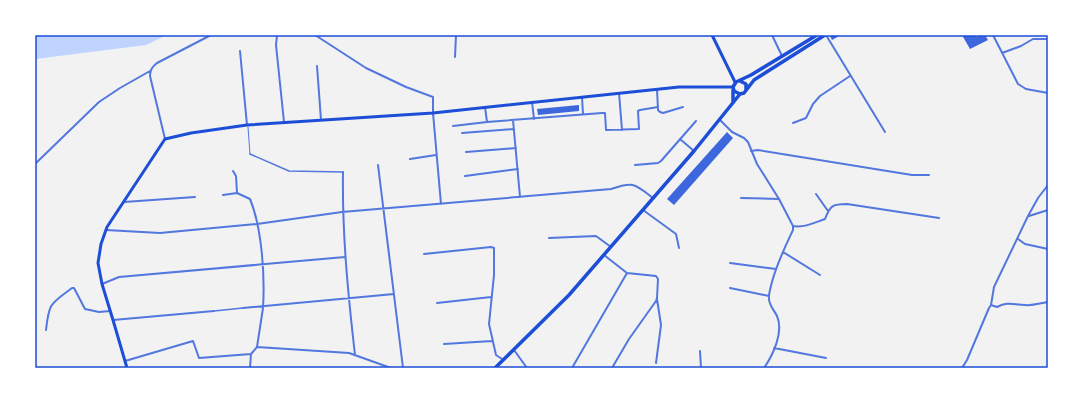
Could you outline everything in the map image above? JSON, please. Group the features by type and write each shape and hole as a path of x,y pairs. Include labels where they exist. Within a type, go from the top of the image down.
{"main road":[{"path":"712,35 735,82 732,91 732,104"},
{"path":"495,368 569,295 694,151 740,94 746,91 754,80 817,35"},
{"path":"735,82 740,81 825,35"},
{"path":"740,81 746,84 746,91"},
{"path":"127,368 102,284 98,263 101,244 106,230 164,139 191,133 248,125 432,113 679,87 733,88"},
{"path":"733,88 736,93 740,94"}],"street":[{"path":"35,164 99,102 150,71 157,63 211,35"},
{"path":"277,35 276,45 284,123"},
{"path":"315,35 366,68 406,87 433,97 432,113 441,204"},
{"path":"455,57 456,35"},
{"path":"772,35 783,58"},
{"path":"825,35 884,132"},
{"path":"993,35 1018,84 1021,87 1048,92"},
{"path":"1002,53 1021,46 1033,39 1048,39"},
{"path":"240,51 248,125"},
{"path":"317,66 322,121"},
{"path":"150,71 164,139"},
{"path":"793,123 806,118 813,104 820,96 850,76"},
{"path":"657,89 658,107 660,112 663,113 683,107"},
{"path":"619,93 622,130"},
{"path":"582,97 583,114"},
{"path":"532,102 534,119"},
{"path":"453,126 605,113 606,130 639,129 638,111 658,107"},
{"path":"485,108 487,122"},
{"path":"513,120 520,197"},
{"path":"720,120 732,132 744,138 748,142 750,151 779,199 793,226 793,230 782,252 776,269 769,296 769,302 778,317 779,332 774,348 764,368"},
{"path":"635,165 658,163 661,161 696,121"},
{"path":"462,133 514,129"},
{"path":"680,139 694,151"},
{"path":"466,152 516,148"},
{"path":"750,151 758,150 912,175 929,176"},
{"path":"250,154 289,170 343,172 342,212 348,298 355,355"},
{"path":"410,158 436,155"},
{"path":"378,165 403,368"},
{"path":"466,176 518,169"},
{"path":"233,171 236,176 237,193"},
{"path":"106,230 160,233 257,224 342,212 611,189 632,184 638,186 653,198"},
{"path":"962,368 991,305 994,287 1028,216 1048,184"},
{"path":"125,361 193,341 199,358 250,354 257,347 263,307 263,264 257,224 250,199 237,193 223,195"},
{"path":"816,194 828,211"},
{"path":"124,202 195,197"},
{"path":"741,198 779,199"},
{"path":"793,226 798,227 812,225 825,219 829,208 837,204 846,204 939,218"},
{"path":"643,210 676,234 679,248"},
{"path":"1028,216 1048,210"},
{"path":"549,238 596,236 611,247"},
{"path":"1018,239 1025,244 1048,249"},
{"path":"424,254 491,247 494,248 494,275 488,324 496,355 502,360"},
{"path":"782,252 820,275"},
{"path":"604,255 627,273 656,276 658,279 657,298 661,326 656,363"},
{"path":"102,284 119,277 345,257"},
{"path":"730,263 776,269"},
{"path":"572,368 627,273"},
{"path":"46,330 48,311 52,304 72,288 74,288 85,309 99,312 110,310"},
{"path":"730,288 769,296"},
{"path":"113,320 394,294"},
{"path":"437,303 491,297"},
{"path":"612,368 629,339 657,298"},
{"path":"991,305 997,307 1002,304 1016,303 1026,305 1048,302"},
{"path":"444,344 492,341"},
{"path":"257,347 349,353 391,368"},
{"path":"774,348 826,358"},
{"path":"514,350 527,368"},
{"path":"700,351 701,368"},
{"path":"250,354 250,368"}],"lane":[{"path":"248,125 250,154"}],"water":[{"path":"167,35 146,45 35,59 35,36"}],"building":[{"path":"841,35 832,40 830,36"},
{"path":"962,35 975,35 976,37 985,35 988,40 970,49"},
{"path":"579,105 579,111 538,115 537,109"},
{"path":"727,132 733,138 674,205 667,199"}]}
